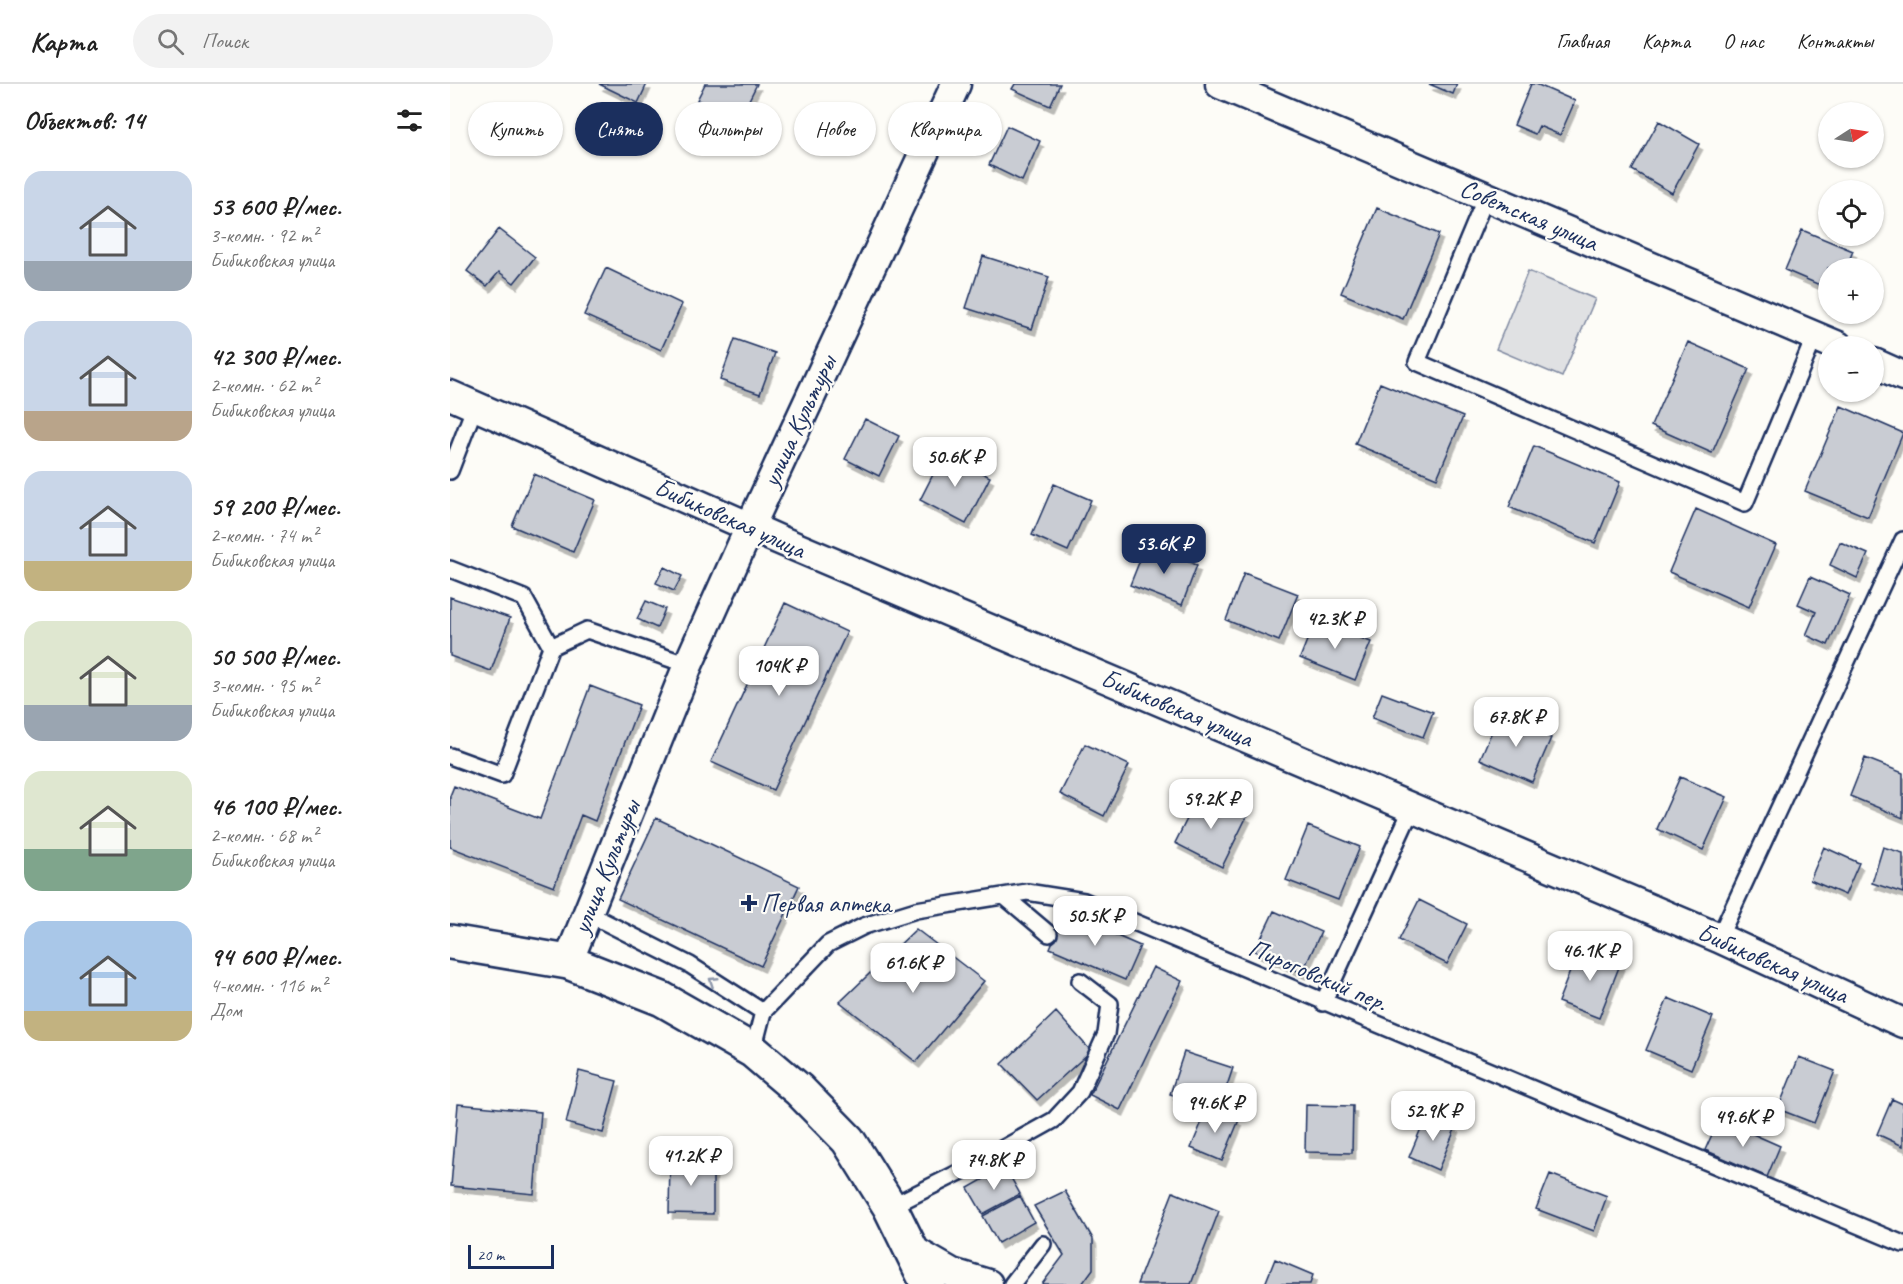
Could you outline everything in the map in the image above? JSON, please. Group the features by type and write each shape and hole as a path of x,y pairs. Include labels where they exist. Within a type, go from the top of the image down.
{"street":[{"name":"улица Культуры","path":"568,962 688,665 956,84"},
{"name":"Советская улица","path":"1220,84 1818,337"},
{"path":"1884,367 1903,376"},
{"name":"Бибиковская улица","path":"462,400 750,527 1719,938 1903,1023"},
{"path":"450,942 568,962 662,999 753,1051 799,1090 848,1140 890,1207 928,1284"},
{"path":"912,1250 952,1273 988,1284"}],"lane":[{"path":"1486,197 1417,362 1745,503 1818,359"},
{"path":"450,471 462,400"},
{"path":"1719,938 1903,540"},
{"path":"450,569 524,598 551,647"},
{"path":"450,756 502,775 551,647 587,630 688,665"},
{"path":"1323,1003 1412,808"},
{"name":"Пироговский пер.","path":"762,1012 828,944 864,926 916,910 1027,892 1084,902 1903,1244"},
{"path":"1004,896 1049,934"},
{"path":"587,914 690,965 762,1012 753,1051"},
{"path":"890,1207 966,1169 1054,1120 1080,1092 1106,1034 1110,1004 1080,981"},
{"path":"1012,1284 1043,1244"}],"shaded area":[{"path":"1528,271 1595,299 1562,377 1496,349"}],"building":[{"path":"599,84 647,84 638,102"},
{"path":"705,84 757,84 748,102 701,102 697,100"},
{"path":"1015,84 1060,84 1050,106 1012,89"},
{"path":"1429,84 1457,84 1453,94"},
{"path":"1531,84 1536,84 1575,101 1560,135 1539,126 1535,134 1514,125"},
{"path":"1659,121 1699,144 1672,193 1632,170"},
{"path":"1007,126 1040,141 1022,181 989,165 993,156 1002,156 1002,137"},
{"path":"1377,208 1439,234 1403,319 1341,293"},
{"path":"499,229 535,257 514,283 499,272 487,286 467,271"},
{"path":"1802,230 1818,237 1818,246 1841,246 1853,251 1850,258 1818,258 1818,284 1785,270"},
{"path":"983,256 1049,277 1032,329 966,308"},
{"path":"606,268 682,304 661,350 584,315"},
{"path":"735,339 775,353 760,394 720,380"},
{"path":"1688,342 1749,369 1712,453 1651,426"},
{"path":"1380,383 1463,417 1437,478 1355,444"},
{"path":"1841,406 1903,433 1868,517 1805,491"},
{"path":"865,419 899,436 879,476 845,459"},
{"path":"1534,446 1620,482 1595,543 1509,507"},
{"path":"944,453 990,477 966,524 920,500"},
{"path":"534,474 595,500 573,552 512,526"},
{"path":"1054,484 1091,500 1068,551 1032,535"},
{"path":"1696,509 1776,545 1749,607 1669,572"},
{"path":"1840,542 1868,554 1857,578 1830,565"},
{"path":"1146,545 1197,565 1182,605 1130,585"},
{"path":"664,567 682,576 674,591 656,583"},
{"path":"1244,573 1298,594 1279,641 1226,620"},
{"path":"1810,577 1850,595 1828,645 1806,635 1816,612 1798,604"},
{"path":"450,597 510,618 491,671 450,656"},
{"path":"646,601 665,609 657,628 637,619"},
{"path":"785,603 847,632 773,790 711,762"},
{"path":"1315,620 1371,642 1355,680 1300,658"},
{"path":"590,686 639,705 595,821 581,815 554,887 450,847 450,796 454,786 540,819"},
{"path":"1382,693 1433,712 1423,737 1372,718"},
{"path":"1499,715 1551,738 1532,782 1480,759"},
{"path":"1085,744 1129,765 1104,816 1060,794"},
{"path":"1865,758 1903,773 1903,818 1850,796"},
{"path":"1680,777 1727,797 1703,850 1657,829"},
{"path":"1200,793 1247,816 1222,867 1175,843"},
{"path":"656,818 799,886 761,966 618,899"},
{"path":"1308,826 1360,847 1338,900 1286,880"},
{"path":"1824,847 1859,863 1845,895 1810,880"},
{"path":"1883,847 1903,853 1903,893 1872,883"},
{"path":"1419,900 1467,924 1447,964 1399,940"},
{"path":"1274,911 1321,932 1302,973 1255,951"},
{"path":"1065,913 1140,946 1125,980 1050,948"},
{"path":"916,929 984,981 916,1062 840,1002"},
{"path":"1580,946 1621,962 1599,1018 1558,1002"},
{"path":"1153,967 1182,981 1120,1110 1090,1095"},
{"path":"1668,998 1713,1017 1691,1069 1646,1050"},
{"path":"1056,1012 1091,1051 1037,1100 1002,1064"},
{"path":"1184,1052 1233,1068 1219,1109 1170,1094"},
{"path":"1799,1057 1835,1071 1814,1123 1778,1109"},
{"path":"579,1071 617,1081 603,1133 566,1123"},
{"path":"1892,1099 1903,1104 1903,1146 1877,1134"},
{"path":"458,1104 541,1112 534,1194 451,1186"},
{"path":"1306,1105 1353,1106 1352,1153 1305,1152"},
{"path":"1208,1107 1239,1120 1222,1161 1191,1148"},
{"path":"1427,1114 1456,1127 1438,1170 1409,1157"},
{"path":"1719,1119 1780,1146 1767,1177 1705,1150"},
{"path":"670,1160 713,1161 713,1214 669,1213"},
{"path":"1005,1167 1020,1194 983,1214 968,1188"},
{"path":"1550,1174 1607,1196 1594,1231 1536,1209"},
{"path":"1065,1191 1093,1239 1093,1269 1082,1284 1042,1284 1064,1255 1034,1206"},
{"path":"1173,1192 1219,1211 1191,1284 1137,1284"},
{"path":"1020,1196 1034,1222 998,1243 983,1216"},
{"path":"1275,1259 1313,1275 1310,1284 1265,1284"}],"place":[{"name":"Первая аптека","path":"749,903"}]}
